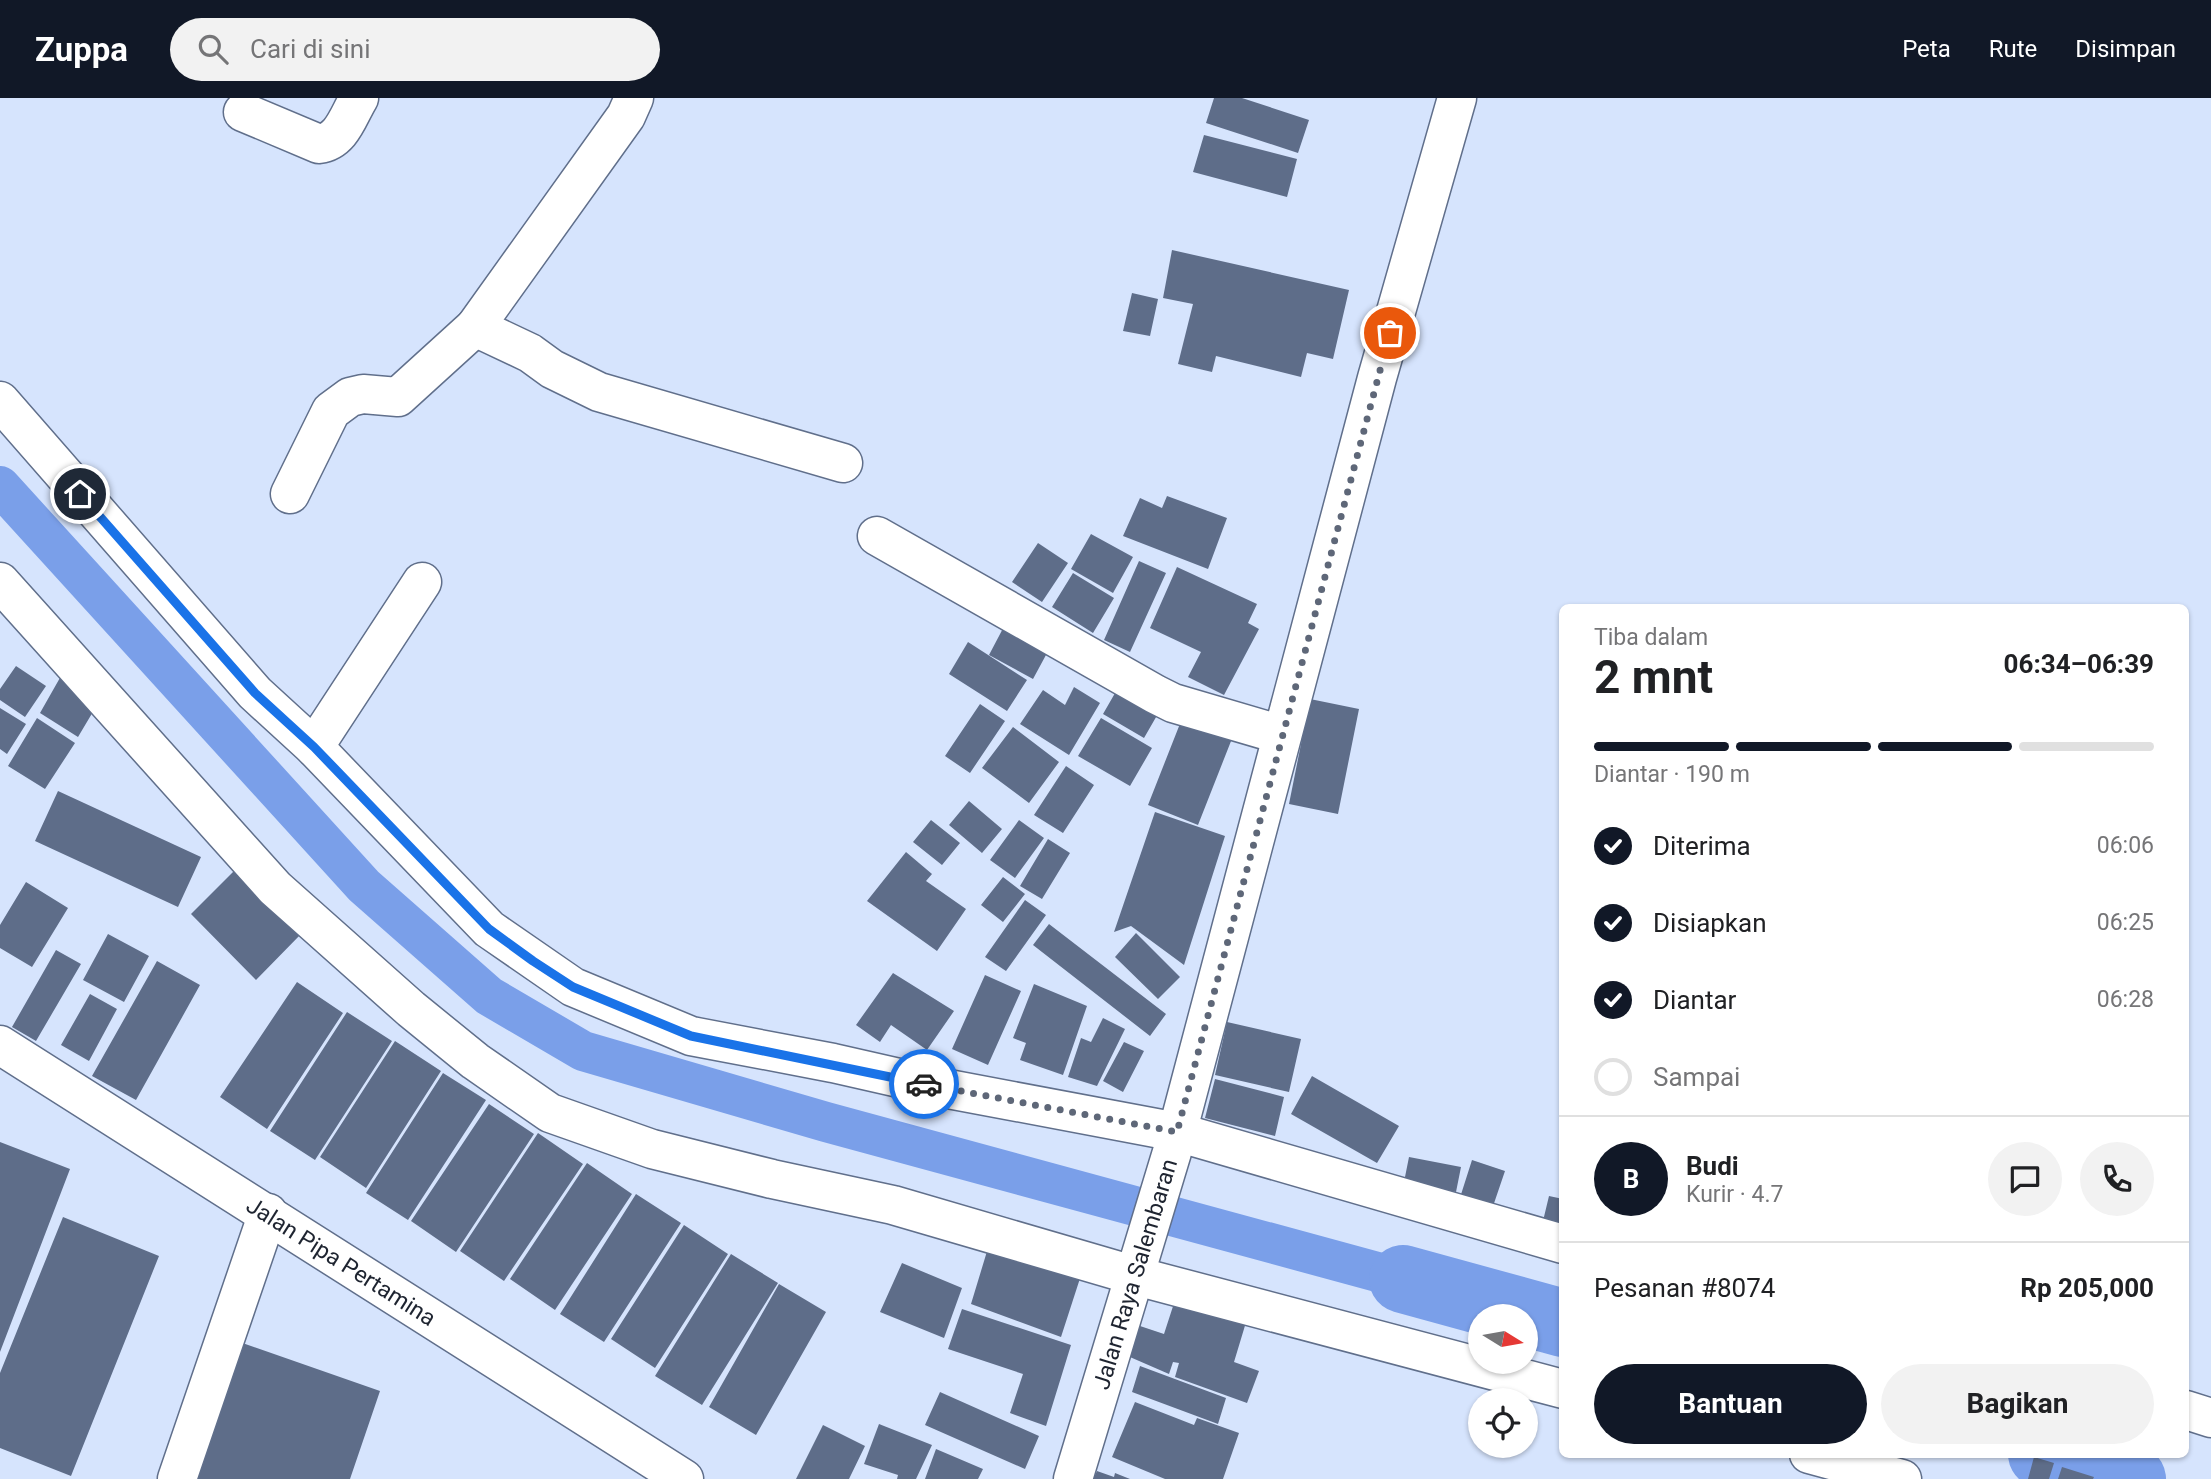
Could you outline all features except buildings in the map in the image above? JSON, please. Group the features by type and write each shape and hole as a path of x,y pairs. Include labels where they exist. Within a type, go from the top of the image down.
{"street":[{"path":"243,112 319,144 329,143 336,138 359,98"},
{"path":"290,494 331,411 350,397 363,394 398,397 475,327 626,116 634,98"},
{"name":"Jalan Raya Salembaran","path":"1073,1479 1174,1142 1377,378 1457,98"},
{"path":"475,327 530,353 552,369 599,392 843,463"},
{"path":"0,401 255,693 314,747 489,929 573,987 691,1036 833,1063 1174,1142 1559,1243"},
{"path":"877,536 1173,703 1282,735"},
{"path":"0,582 275,888 411,1009 475,1061 550,1113 652,1149 1139,1263 1559,1388"},
{"path":"314,747 422,582"},
{"name":"Jalan Pipa Pertamina","path":"0,1045 684,1479"},
{"path":"177,1479 268,1213"},
{"path":"2189,1411 2211,1418"},
{"path":"1824,1458 1902,1479"}],"waterway":[{"path":"0,486 364,886 489,996 583,1051 826,1122 1403,1279"},
{"path":"1403,1279 1559,1322"},
{"path":"2056,1458 2132,1479"}],"way so far":[{"path":"924,1084 1177,1132 1390,333"}],"route":[{"path":"80,494 255,693 314,747 489,929 533,961 573,987 691,1036 833,1063 924,1084"}]}
